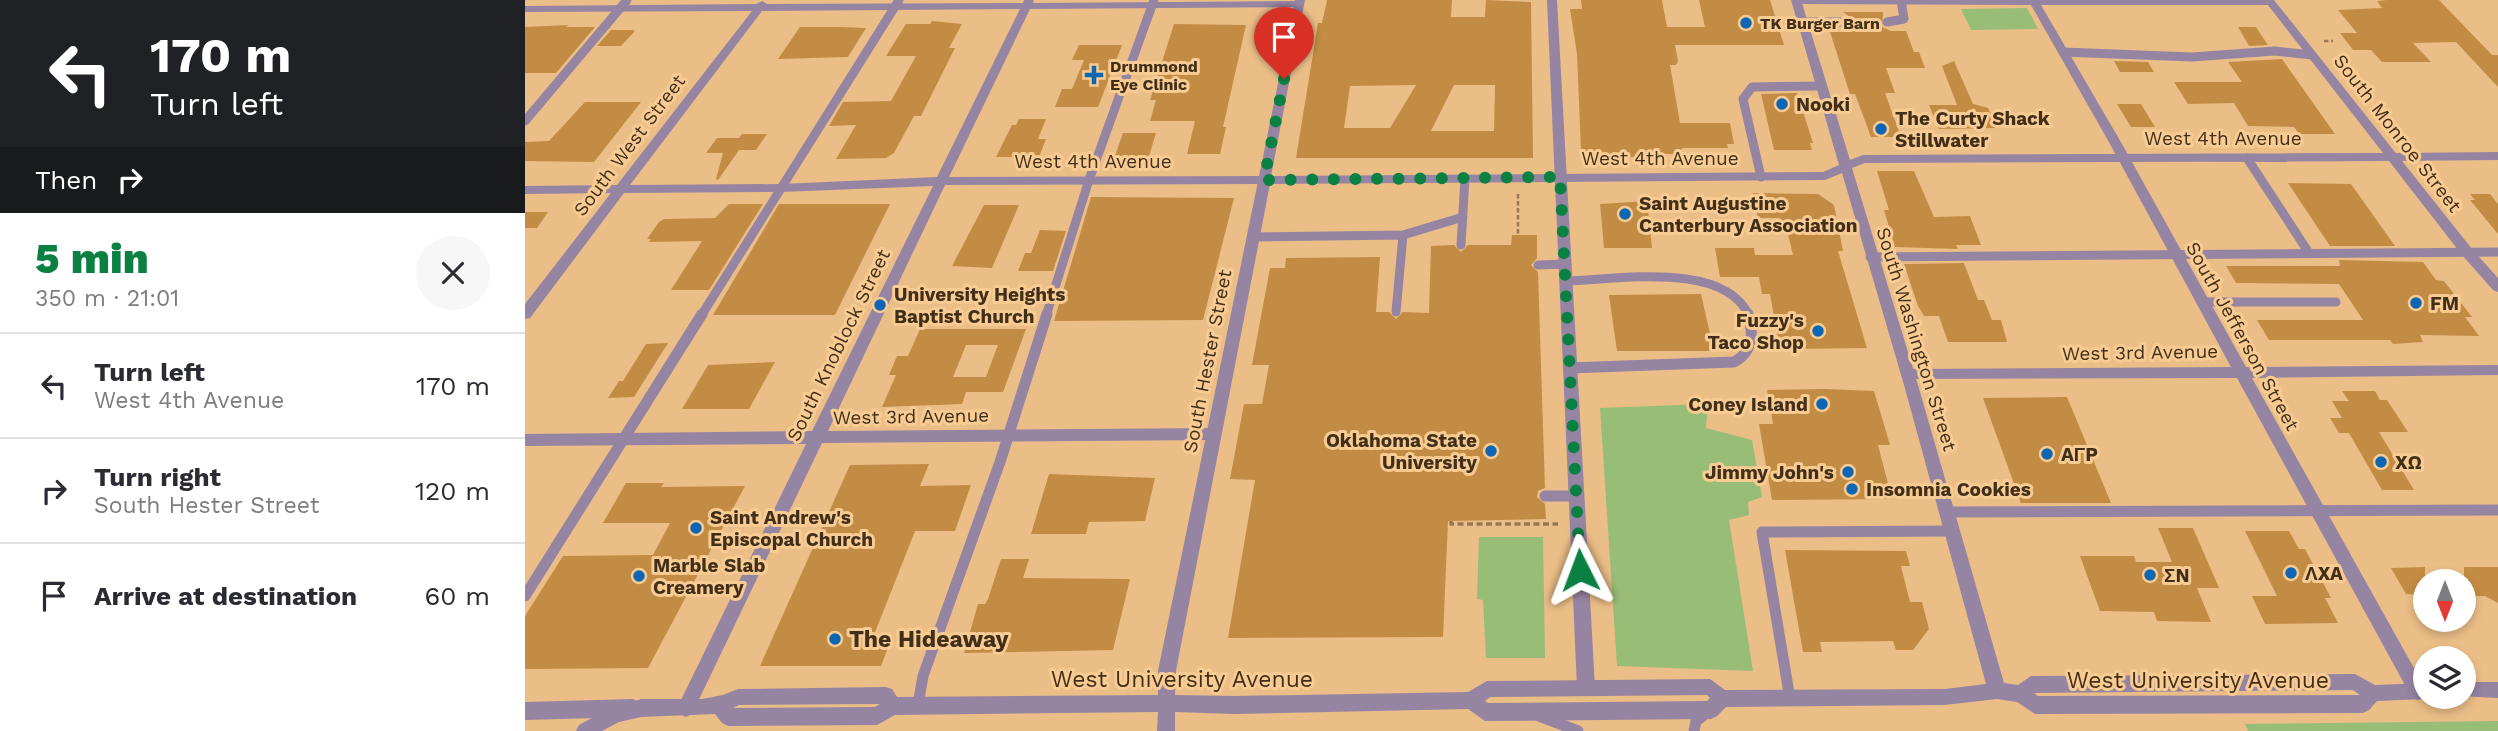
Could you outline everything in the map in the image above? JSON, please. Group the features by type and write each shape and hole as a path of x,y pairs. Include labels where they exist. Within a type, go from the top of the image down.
{"street":[{"path":"1552,0 1586,688"},
{"path":"1796,1 2270,1"},
{"name":"South Washington Street","path":"1796,1 1908,375 1997,691"},
{"name":"South Jefferson Street","path":"2034,1 2318,512 2413,676"},
{"name":"South Monroe Street","path":"2270,1 2467,252 2498,287"},
{"path":"525,9 623,4 1300,2"},
{"name":"South Hester Street","path":"1166,731 1167,671 1300,2"},
{"name":"South Knoblock Street","path":"685,708 1027,3"},
{"name":"South West Street","path":"525,314 531,299 621,188 762,4"},
{"name":"West 4th Avenue","path":"525,190 781,188 1089,180 1825,176 1863,159 2498,156"},
{"name":"West 3rd Avenue","path":"1908,375 2239,370 2498,370"},
{"name":"West 3rd Avenue","path":"525,440 1214,434"},
{"name":"West University Avenue","path":"525,711 720,707 727,717 877,716 892,706 918,705 1471,700 1487,689 1710,687 1716,704"},
{"path":"2476,690 2498,690"},
{"name":"West University Avenue","path":"1471,700 1485,712 1530,712 1790,699 1945,697 1997,691 2021,694 2035,705 2309,705 2363,704 2373,693 2413,691"},
{"path":"585,731 604,719 642,708"}],"lane":[{"path":"1887,22 1904,19 1901,1"},
{"path":"918,705 923,676 1008,434 1089,180 1153,3"},
{"path":"525,121 623,4"},
{"path":"525,596 896,4"},
{"path":"1802,22 1847,22"},
{"path":"2063,52 2192,57 2275,51 2312,55"},
{"path":"1761,177 1743,100 1752,86 1821,86"},
{"path":"2247,158 2309,253"},
{"path":"1461,245 1465,178"},
{"path":"1252,237 1403,235 1463,217"},
{"path":"1396,312 1403,235"},
{"path":"1871,257 2498,252"},
{"path":"1538,265 1565,264"},
{"path":"1565,281 1695,278 1710,282 1741,301 1749,318 1751,342 1751,351 1734,362 1569,368"},
{"path":"2201,302 2336,302"},
{"path":"1545,496 1576,496"},
{"path":"1947,512 2498,510"},
{"path":"1790,699 1762,532 1952,531"},
{"path":"1694,731 1696,721 1716,704"},
{"path":"1530,712 1578,731"}],"path":[{"path":"2324,41 2333,41"},
{"path":"1518,194 1518,235"},
{"path":"1451,521 1451,524 1558,524"}],"green space":[{"path":"2027,8 2038,29 1971,30 1961,9"},
{"path":"1708,404 1706,428 1752,440 1762,497 1748,502 1749,515 1729,520 1753,671 1617,666 1600,408"},
{"path":"1479,537 1543,537 1545,658 1486,658 1483,600 1477,599"},
{"path":"2498,721 2498,731 2248,731 2245,724"}],"building":[{"path":"1327,0 1452,0 1451,17 1485,17 1486,0 1531,2 1533,158 1296,158 1318,23 1322,23","holes":["1416,85 1390,128 1344,128 1350,86","1454,85 1495,85 1494,131 1431,131"]},
{"path":"1581,0 1662,0 1667,27 1705,27 1699,0 1770,0 1784,45 1675,45 1678,61 1676,65 1670,65 1680,123 1730,123 1734,144 1727,144 1728,148 1683,148 1676,154 1649,154 1649,157 1593,158 1581,150 1577,54 1570,9 1582,9"},
{"path":"2439,0 2492,55 2498,55 2498,87 2456,42 2413,43 2431,62 2382,62 2371,50 2353,50 2340,33 2357,33 2338,10 2382,8 2377,1"},
{"path":"1843,12 1883,12 1882,27 1891,31 1906,31 1914,52 1919,52 1925,68 1886,68 1895,93 1885,93 1901,137 1871,137 1855,94 1850,94 1830,32 1850,32 1853,19"},
{"path":"932,21 962,24 949,48 955,48 921,116 914,116 894,153 886,158 836,159 856,125 829,126 843,102 891,101 916,56 886,56 906,24 930,24"},
{"path":"1174,24 1246,25 1223,127 1226,127 1220,154 1187,154 1195,121 1150,121 1156,100 1150,100"},
{"path":"569,25 566,27 595,27 556,73 525,73 525,27"},
{"path":"800,27 866,28 848,57 778,59"},
{"path":"2238,27 2256,27 2268,45 2249,46"},
{"path":"611,30 635,31 621,46 597,46"},
{"name":"Drummond Eye Clinic","path":"1079,45 1122,45 1098,107 1055,107 1062,89 1072,89 1084,60 1072,60"},
{"path":"2282,59 2335,134 2299,134 2294,127 2248,126 2234,103 2188,104 2174,82 2242,82 2228,62"},
{"path":"1954,61 1973,104 1988,108 1998,128 1939,129 1929,105 1957,105 1942,66"},
{"path":"2114,61 2148,62 2154,72 2120,72"},
{"path":"1797,93 1813,143 1810,143 1812,150 1774,150 1761,94"},
{"path":"585,102 641,102 594,162 525,161 525,142 549,141"},
{"path":"2117,104 2141,104 2155,127 2131,127"},
{"path":"1019,119 1046,119 1038,139 1046,139 1039,157 996,157 1012,125 1016,125"},
{"path":"1123,133 1156,133 1149,156 1115,156"},
{"path":"742,134 767,134 756,150 739,150 718,180 716,179 723,153 706,153 717,138 739,138"},
{"path":"1877,171 1914,171 1934,217 1970,216 1981,245 1956,245 1958,249 1895,247 1884,210 1889,210"},
{"path":"2288,183 2351,184 2395,246 2330,246"},
{"path":"1753,193 1818,194 1834,205 1843,251 1838,251 1867,348 1795,349 1792,338 1778,338 1770,294 1762,294 1759,277 1720,277 1715,248 1754,248 1755,255 1793,255 1785,222 1779,218 1758,218"},
{"path":"2470,194 2490,194 2498,204 2498,234 2470,200 2475,200"},
{"path":"1091,197 1234,198 1203,320 1054,321"},
{"path":"1647,201 1652,248 1604,248 1600,204"},
{"path":"729,204 763,204 709,290 671,290 702,241 649,242 651,239 647,239 664,219 715,218"},
{"path":"779,204 890,204 835,315 713,315"},
{"path":"984,205 1019,205 992,268 952,266"},
{"path":"525,212 548,212 537,228 525,228"},
{"path":"1040,230 1066,231 1053,271 1018,271 1025,253 1031,253"},
{"path":"1512,235 1537,235 1537,258 1531,265 1538,272 1545,488 1538,491 1537,497 1545,504 1546,519 1448,521 1443,637 1228,638 1255,480 1230,479 1244,404 1262,404 1269,365 1252,365 1270,268 1285,268 1286,258 1380,257 1376,312 1389,312 1396,319 1403,312 1429,313 1431,246 1454,245 1461,252 1468,245 1511,245"},
{"name":"FM","path":"2339,260 2423,262 2436,280 2444,281 2472,317 2465,317 2479,336 2420,335 2423,342 2393,344 2390,340 2269,340 2257,320 2363,320 2339,284 2236,283 2226,266 2340,266"},
{"path":"1964,263 1978,300 1984,300 1992,320 2001,320 2007,342 1948,342 1939,316 1924,316 1918,306 1904,264"},
{"path":"1701,294 1714,351 1617,351 1609,295"},
{"path":"920,329 1026,329 1003,392 966,392 962,404 882,407 896,375 889,375 897,356 908,356","holes":["966,345 998,345 986,377 953,377"]},
{"path":"668,343 634,397 608,398 619,381 623,381 646,344"},
{"path":"775,362 749,409 682,409 708,365"},
{"path":"1767,390 1874,391 1890,445 1878,445 1892,499 1772,500 1759,424 1773,424"},
{"name":"XΩ","path":"2342,391 2375,391 2380,400 2387,400 2408,432 2379,432 2414,490 2382,490 2349,433 2339,433 2330,418 2342,418 2332,401 2349,401"},
{"name":"AΓP","path":"2067,397 2111,503 2021,503 1983,398"},
{"path":"929,464 920,486 971,485 955,531 915,531 870,645 889,645 881,666 760,666 850,465"},
{"path":"1049,474 1155,478 1145,521 1089,522 1086,534 1031,534"},
{"path":"626,483 664,483 661,487 745,486 648,668 525,669 525,616 563,556 653,555 670,523 603,523"},
{"name":"ΣN","path":"2158,528 2193,528 2219,588 2197,588 2211,622 2157,621 2154,612 2100,611 2080,556 2134,556 2136,562 2172,562"},
{"name":"ΛXA","path":"2245,531 2289,531 2299,549 2305,549 2331,598 2325,598 2338,623 2265,624 2252,596 2277,596"},
{"path":"1785,550 1906,551 1910,566 1901,566 1910,602 1922,602 1929,629 1913,650 1896,650 1893,641 1820,642 1822,652 1803,652"},
{"path":"1001,559 1029,559 1023,578 1130,579 1113,650 964,653 978,604 985,604 988,599"},
{"path":"2425,567 2413,569 2413,594 2406,594 2391,568"},
{"path":"2498,567 2498,603 2485,596 2476,596 2476,569 2464,569"}],"place":[{"name":"TK Burger Barn","path":"1746,23"},
{"name":"Drummond Eye Clinic","path":"1094,75"},
{"name":"Nooki","path":"1782,104"},
{"name":"The Curty Shack Stillwater","path":"1881,129"},
{"name":"Saint Augustine Canterbury Association","path":"1625,214"},
{"name":"FM","path":"2416,303"},
{"name":"University Heights Baptist Church","path":"880,305"},
{"name":"Fuzzy's Taco Shop","path":"1818,331"},
{"name":"Coney Island","path":"1822,404"},
{"name":"Oklahoma State University","path":"1491,451"},
{"name":"AΓP","path":"2047,454"},
{"name":"XΩ","path":"2381,462"},
{"name":"Jimmy John's","path":"1848,472"},
{"name":"Insomnia Cookies","path":"1852,489"},
{"name":"Saint Andrew's Episcopal Church","path":"696,528"},
{"name":"ΛXA","path":"2291,573"},
{"name":"ΣN","path":"2150,575"},
{"name":"Marble Slab Creamery","path":"639,576"},
{"name":"The Hideaway","path":"835,639"}],"route":[{"path":"1284,79 1264,180 1560,177 1580,570"}]}
